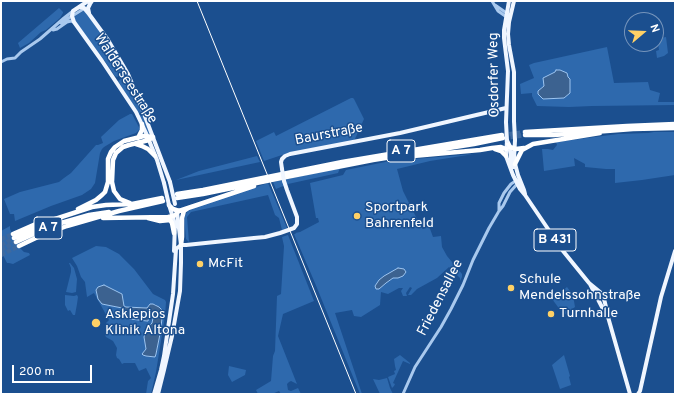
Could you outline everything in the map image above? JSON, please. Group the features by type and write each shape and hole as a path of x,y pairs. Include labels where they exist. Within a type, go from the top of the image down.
{"highway":[{"path":"138,138 142,130 142,124"},
{"path":"675,124 525,134 554,135 675,128"},
{"path":"515,164 520,152 523,149 539,143 595,135 610,131"},
{"path":"75,212 82,206 96,200 102,195 107,187 108,159 113,149 121,142 138,138 150,138"},
{"path":"132,204 120,199 114,191 112,182 113,158 118,150 150,138"},
{"path":"504,138 510,148"},
{"name":"A 7","path":"504,138 388,157 203,194 177,196 342,162 504,138"},
{"path":"135,143 150,150 155,156"},
{"path":"388,157 501,148 526,148"},
{"path":"488,149 500,150 506,156"},
{"path":"97,218 147,217 176,213 276,179"},
{"name":"A 7","path":"163,200 67,226 40,236 15,240 39,227 42,223 75,212 98,206 163,200"},
{"path":"169,205 176,213"},
{"path":"181,245 182,216 188,208"},
{"name":"A 7","path":"15,240 89,215 110,211 120,211"},
{"path":"147,217 160,221 170,220 174,233"}],"main road":[{"name":"Osdorfer Weg","path":"509,1 508,39 514,72 515,140 510,148"},
{"name":"Osdorfer Weg","path":"504,138 508,62 504,30 514,1"},
{"path":"73,11 82,8 90,2"},
{"path":"89,14 88,8 90,2"},
{"name":"Walderseestraße","path":"82,8 89,14 108,40 128,74 138,98 155,156 159,164 169,205"},
{"name":"Walderseestraße","path":"73,11 72,16 74,22 136,112 150,138 170,182 176,213"},
{"path":"506,108 512,114 514,121"},
{"name":"Baurstraße","path":"181,245 254,238 280,233 294,228 297,224 297,218 284,181 282,169 282,161 288,154 400,133 506,108"},
{"name":"B 431","path":"510,148 506,156 522,192 525,194 557,242 589,282 608,317"},
{"name":"B 431","path":"510,148 517,171 518,182"},
{"name":"B 431","path":"510,148 511,158 517,171"},
{"path":"158,394 178,306 181,275 181,245 176,213"},
{"path":"175,264 173,244 176,213"},
{"path":"154,394 164,356 173,294 176,250 181,245"},
{"path":"640,393 661,297 675,251"},
{"name":"B 431","path":"589,282 596,287 604,299 630,394"},
{"path":"596,295 604,299"},
{"path":"601,306 607,311"},
{"name":"B 431","path":"627,384 633,394"}],"street":[{"path":"492,1 498,11 508,16"},
{"path":"57,25 82,8"},
{"path":"1,62 7,59 15,58 73,11"},
{"path":"51,30 57,29 68,22 74,22"},
{"name":"Friedensallee","path":"403,394 413,371 451,309 473,260 499,211 499,203 507,188 511,184 518,182"}],"shaded area":[{"path":"59,8 63,12 60,18 29,43 20,48 18,43"},
{"path":"85,10 112,48 125,71 117,77 76,22 74,17"},
{"path":"664,37 666,37 668,53 657,58 656,52 664,52"},
{"path":"607,47 614,83 648,82 650,90 660,93 658,102 675,102 675,105 569,107 537,106 532,93 521,94 520,84 534,78 529,65","holes":["555,72 570,79 570,89 564,98 543,99 541,88 544,86 544,78"]},
{"path":"556,70 567,73 570,79 570,93 564,98 543,99 538,94 538,91 544,86 543,78"},
{"path":"126,76 128,77 132,86 150,135 118,81"},
{"path":"351,98 354,99 364,119 355,139 352,141 288,153 264,161 256,141 274,132 276,136"},
{"path":"132,114 140,129 136,133 114,141 102,149 95,183 91,189 82,195 15,221 14,214 10,214 4,199 20,192 59,182 71,173 96,145 103,143 101,137 119,120"},
{"path":"675,132 675,175 615,183 615,169 585,167 585,164 574,158 575,166 544,171 542,149 553,150 557,145 556,142 618,134"},
{"path":"474,154 430,161 397,169 403,191 421,227 423,229 429,226 433,237 441,236 442,247 447,256 462,274 462,277 460,281 460,278 449,267 437,278 417,289 411,295 408,295 412,288 410,287 406,293 407,296 403,296 401,291 403,288 399,288 388,294 381,292 380,305 361,317 354,316 352,310 335,313 362,394 360,394 294,234 319,222 318,218 316,218 310,183 343,175 346,170 390,161"},
{"path":"257,156 260,162 176,180 199,171"},
{"path":"340,168 338,173 288,184 276,189 273,182"},
{"path":"268,183 287,228 282,230 279,218 275,215 268,195 191,212 187,217 189,242 186,239 184,216 188,211"},
{"path":"10,226 18,246 30,255 13,264 7,263 1,251 1,231"},
{"path":"288,235 314,301 283,314 278,336 297,384 291,381 289,382 287,384 288,390 291,391 298,388 301,394 281,394 279,391 272,394 258,394 256,390 271,381 273,356 275,351 277,296 281,294 284,246 282,237"},
{"path":"96,246 106,247 119,254 134,269 153,294 165,300 165,316 151,394 146,394 148,381 151,378 146,368 139,371 135,363 122,364 117,358 117,348 113,341 105,335 110,332 106,323 109,320 94,293 87,297 85,282 72,258","holes":["104,285 122,294 124,306 126,307 147,308 150,304 155,304 163,311 156,354 153,357 146,356 144,337 146,330 152,323 152,316 149,316 147,321 127,316 122,308 102,304 98,299 96,292 98,287"]},
{"path":"69,263 74,268 77,279 76,292 72,293 66,292 71,272"},
{"path":"398,268 404,269 406,272 403,276 393,278 379,289 376,289 375,286 379,280"},
{"path":"104,285 122,294 124,306 126,307 147,308 150,304 153,304 163,311 155,357 142,354 146,349 144,337 147,328 152,323 152,316 149,316 148,321 130,319 122,308 102,304 98,299 96,290 98,287"},
{"path":"567,287 573,295 575,307 564,315 552,299"},
{"path":"65,295 77,295 78,297 75,315 73,315 70,310 68,311 65,305"},
{"path":"400,355 410,364 403,361 393,383 395,384 392,388 388,377 395,374 394,371 396,370 394,359"},
{"path":"564,355 571,385 560,389 552,365"},
{"path":"229,366 246,370 245,375 232,382 228,375"},
{"path":"387,378 393,394 380,394 373,379 379,380"}],"tunnel":[{"path":"503,135 525,132"},
{"path":"504,138 525,135"},
{"path":"1,239 13,234"},
{"path":"1,245 14,238"},
{"path":"1,250 16,242"},
{"path":"1,255 19,246"}],"tram line":[{"path":"197,1 356,394"}],"place":[{"name":"Sportpark Bahrenfeld","path":"357,216"},
{"name":"McFit","path":"200,264"},
{"name":"Schule Mendelssohnstraße","path":"511,288"},
{"name":"Turnhalle","path":"551,314"},
{"name":"Asklepios Klinik Altona","path":"96,323"}]}
